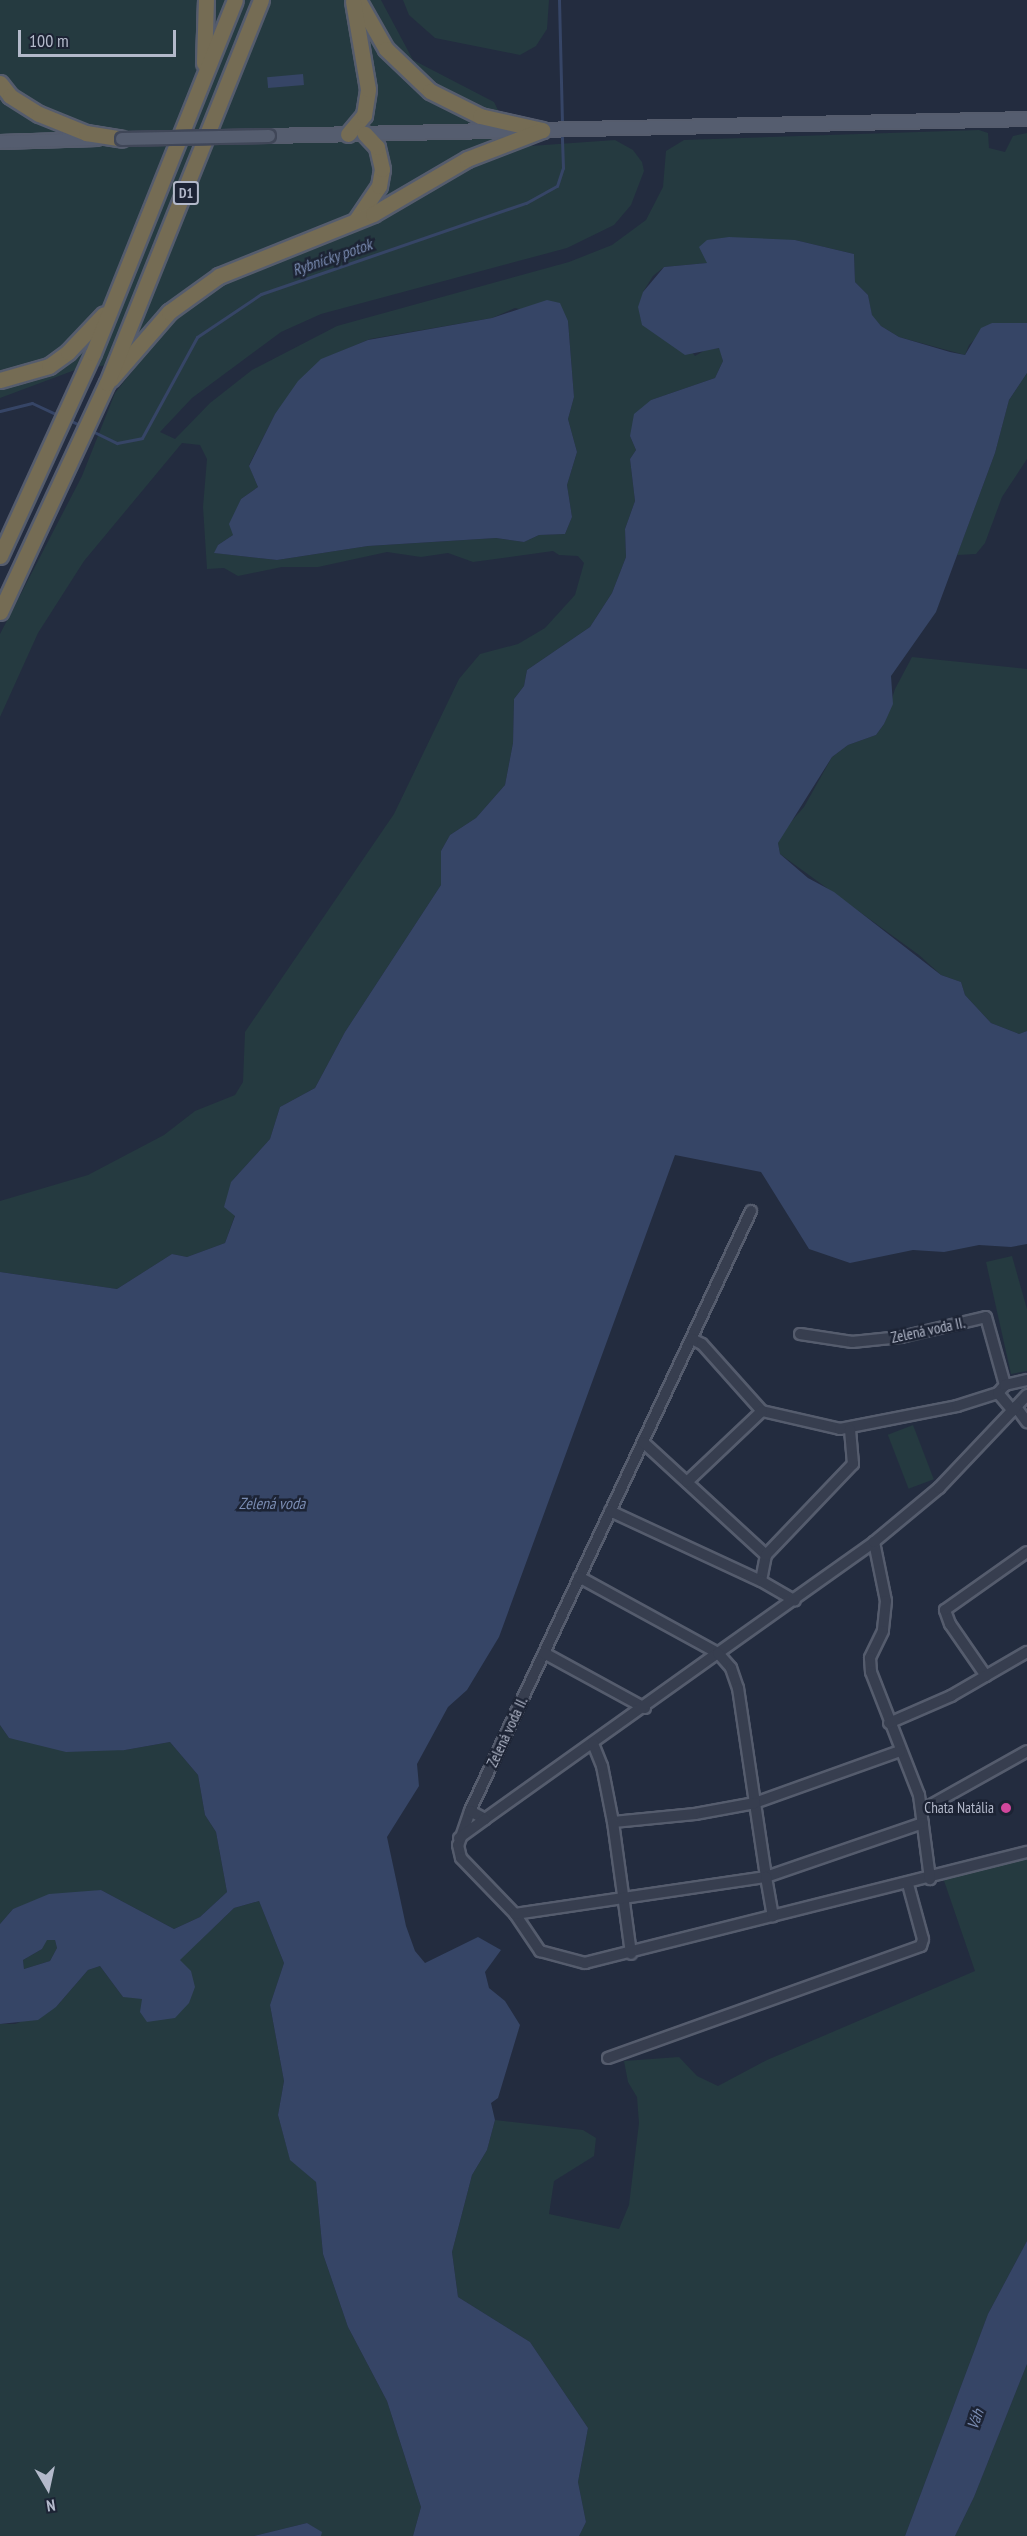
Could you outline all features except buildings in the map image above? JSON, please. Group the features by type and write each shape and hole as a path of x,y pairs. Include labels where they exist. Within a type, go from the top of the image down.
{"highway":[{"path":"203,75 206,0"},
{"name":"D1","path":"0,556 109,310 235,0"},
{"name":"D1","path":"0,612 81,443 107,383 261,0"},
{"path":"348,134 364,115 368,89 353,0"},
{"path":"358,0 386,49 430,91 480,116 542,130"},
{"path":"0,83 10,96 39,114 86,133 122,139"},
{"path":"107,383 124,368 158,322 199,288 246,264 355,222 477,154 542,130"},
{"path":"355,222 379,186 382,169 377,147 365,134"},
{"path":"0,380 49,366 77,344 109,310"}],"main road":[{"path":"0,142 1027,119"}],"street":[{"name":"Zelená voda II.","path":"459,1838 751,1211"},
{"name":"Zelená voda II.","path":"800,1334 852,1342 901,1338 986,1317 1002,1389"},
{"path":"692,1339 702,1344 762,1411 796,1422 850,1429 957,1406 1027,1380"},
{"path":"1002,1389 1027,1422"},
{"path":"1027,1395 939,1488 874,1542 645,1708 459,1838 459,1852 465,1865 515,1914 533,1944 547,1955 585,1963 631,1954 773,1916 930,1879 1027,1852"},
{"path":"687,1482 762,1411"},
{"path":"761,1581 766,1555 853,1464 850,1429"},
{"path":"643,1442 766,1555"},
{"path":"610,1511 761,1581 795,1601"},
{"path":"874,1542 886,1600 883,1631 870,1665 889,1724 914,1781 922,1810 930,1879"},
{"path":"986,1677 945,1610 1027,1552"},
{"path":"579,1577 718,1653 731,1668 738,1688 773,1916"},
{"path":"889,1724 986,1677 1027,1652"},
{"path":"544,1653 645,1708"},
{"path":"593,1744 602,1766 613,1822 631,1954"},
{"path":"613,1822 696,1814 755,1803 900,1751"},
{"path":"922,1810 1027,1751"},
{"path":"470,1811 485,1819"},
{"path":"515,1914 766,1877 923,1823"},
{"path":"608,2058 921,1946 923,1939 908,1884"}],"green space":[{"path":"0,0 381,0 413,60 494,102 516,147 615,140 633,150 642,162 644,171 631,205 614,225 567,248 321,314 281,332 192,398 160,432 175,439 210,403 252,370 337,326 569,262 612,245 646,220 663,187 666,151 684,140 979,130 988,133 989,148 1005,152 1013,136 1027,133 1027,323 992,323 969,345 965,355 899,337 881,326 872,316 868,295 855,282 854,254 795,240 707,263 664,267 653,276 643,292 695,356 707,349 720,348 723,361 715,378 651,400 630,436 636,450 630,459 635,501 625,529 626,557 612,593 590,627 527,670 524,686 514,699 513,743 505,785 476,818 450,835 441,851 441,885 345,1032 315,1088 280,1107 270,1139 231,1182 235,1215 225,1243 187,1257 172,1254 117,1289 0,1272 0,1201 88,1175 164,1135 195,1111 235,1095 243,1082 245,1032 394,814 459,679 480,654 518,644 545,628 575,595 584,563 578,556 559,555 553,551 473,562 448,553 421,557 387,552 318,567 282,567 238,576 224,568 207,569 203,507 207,459 200,445 182,443 84,561 38,633 0,717 0,634 82,476 115,393 134,369 134,361 75,370 0,398","holes":["515,308 568,321 574,397 568,419 577,452 567,485 572,517 565,534 539,535 524,542 496,538 368,546 277,560 215,553 218,545 233,535 241,499 258,487 249,465 275,414 323,359 370,339 492,318"]},
{"path":"403,0 549,0 547,29 536,46 520,55 435,38 409,15"},
{"path":"1027,373 1027,459 1002,497 985,543 976,554 957,555 995,453 1009,400"},
{"path":"912,657 1027,669 1027,1031 1019,1034 991,1023 965,995 961,982 941,975 919,955 780,854 778,843 782,832 804,807 832,757 848,745 876,735 884,724 895,689"},
{"path":"1012,1256 1027,1309 1027,1371 1011,1374 986,1262"},
{"path":"913,1425 934,1479 909,1489 888,1435"},
{"path":"0,1725 9,1738 125,1750 170,1742 198,1775 205,1815 216,1832 227,1892 200,1917 174,1929 101,1890 13,1909 0,1924"},
{"path":"1027,1845 1027,2241 988,2314 905,2536 579,2536 586,2522 578,2482 588,2428 530,2342 458,2297 452,2252 472,2175 487,2150 495,2120 583,2130 596,2138 594,2156 554,2181 549,2214 619,2229 629,2205 639,2123 637,2097 628,2082 624,2061 679,2057 697,2076 718,2086 767,2060 975,1971 940,1869"},
{"path":"259,1901 284,1963 270,2005 284,2081 278,2115 290,2159 316,2182 323,2254 348,2327 387,2401 421,2507 413,2536 321,2536 321,2532 307,2523 254,2536 0,2536 0,2024 15,2024 56,2007 88,1970 100,1966 123,1997 179,1960 234,1908"},
{"path":"46,1940 55,1940 57,1948 50,1961 24,1969 23,1960 42,1949"},
{"path":"1027,2364 1027,2536 955,2536 974,2497"}],"water":[{"path":"303,74 304,85 268,88 267,77"},
{"name":"Zelená voda","path":"729,237 795,240 854,254 855,282 868,295 872,315 881,326 899,337 950,352 965,355 981,328 992,323 1027,323 1027,373 1009,400 995,453 936,612 891,676 893,704 884,724 876,735 848,745 832,757 778,843 780,854 808,878 834,892 941,975 961,982 965,995 991,1023 1019,1034 1027,1031 1027,1244 1011,1247 979,1245 944,1252 913,1250 850,1263 809,1249 761,1172 675,1155 499,1637 467,1690 448,1707 417,1764 419,1786 387,1837 406,1926 415,1951 425,1963 478,1937 501,1950 485,1972 489,1988 505,2001 520,2025 498,2098 491,2103 495,2120 487,2150 472,2175 452,2252 458,2297 530,2342 588,2428 578,2482 586,2522 579,2536 413,2536 421,2507 387,2401 348,2327 323,2254 316,2182 290,2160 278,2115 284,2081 270,2005 284,1963 259,1901 234,1908 180,1960 191,1971 195,1987 189,2003 175,2018 147,2022 140,2012 142,1999 123,1997 100,1966 88,1970 56,2007 38,2020 0,2024 0,1924 13,1909 49,1894 101,1890 174,1929 200,1917 227,1892 216,1832 205,1815 198,1775 170,1742 125,1750 66,1752 9,1738 0,1725 0,1272 117,1289 172,1254 187,1257 225,1243 235,1216 224,1207 231,1182 270,1139 280,1107 315,1088 345,1032 441,885 441,851 450,835 476,818 505,785 513,743 514,699 524,686 527,670 590,627 612,593 626,557 625,529 635,501 630,459 636,450 630,436 634,414 651,400 715,378 723,361 719,348 685,355 642,325 638,307 643,292 664,267 707,263 699,247 707,240","holes":["47,1940 55,1940 57,1948 50,1961 24,1969 23,1960 42,1949"]},
{"path":"547,300 560,303 568,321 574,397 568,419 577,452 567,485 572,517 565,534 539,535 524,542 496,538 368,546 277,560 214,553 218,545 233,535 229,524 241,499 258,487 249,466 275,414 298,381 321,359 368,340 492,318"},
{"name":"Váh","path":"1027,2241 1027,2364 974,2497 955,2536 905,2536 988,2314"},
{"path":"307,2523 322,2532 321,2536 254,2536"}],"waterway":[{"name":"Rybnícky potok","path":"559,0 562,126"},
{"name":"Rybnícky potok","path":"90,430 117,443 142,438 197,337 261,294 526,203 557,186 563,168 562,133"},
{"name":"Rybnícky potok","path":"0,411 32,403 60,416"},
{"name":"Rybnícky potok","path":"69,420 82,426"}],"place":[{"name":"Chata Natália","path":"1006,1808"}]}
